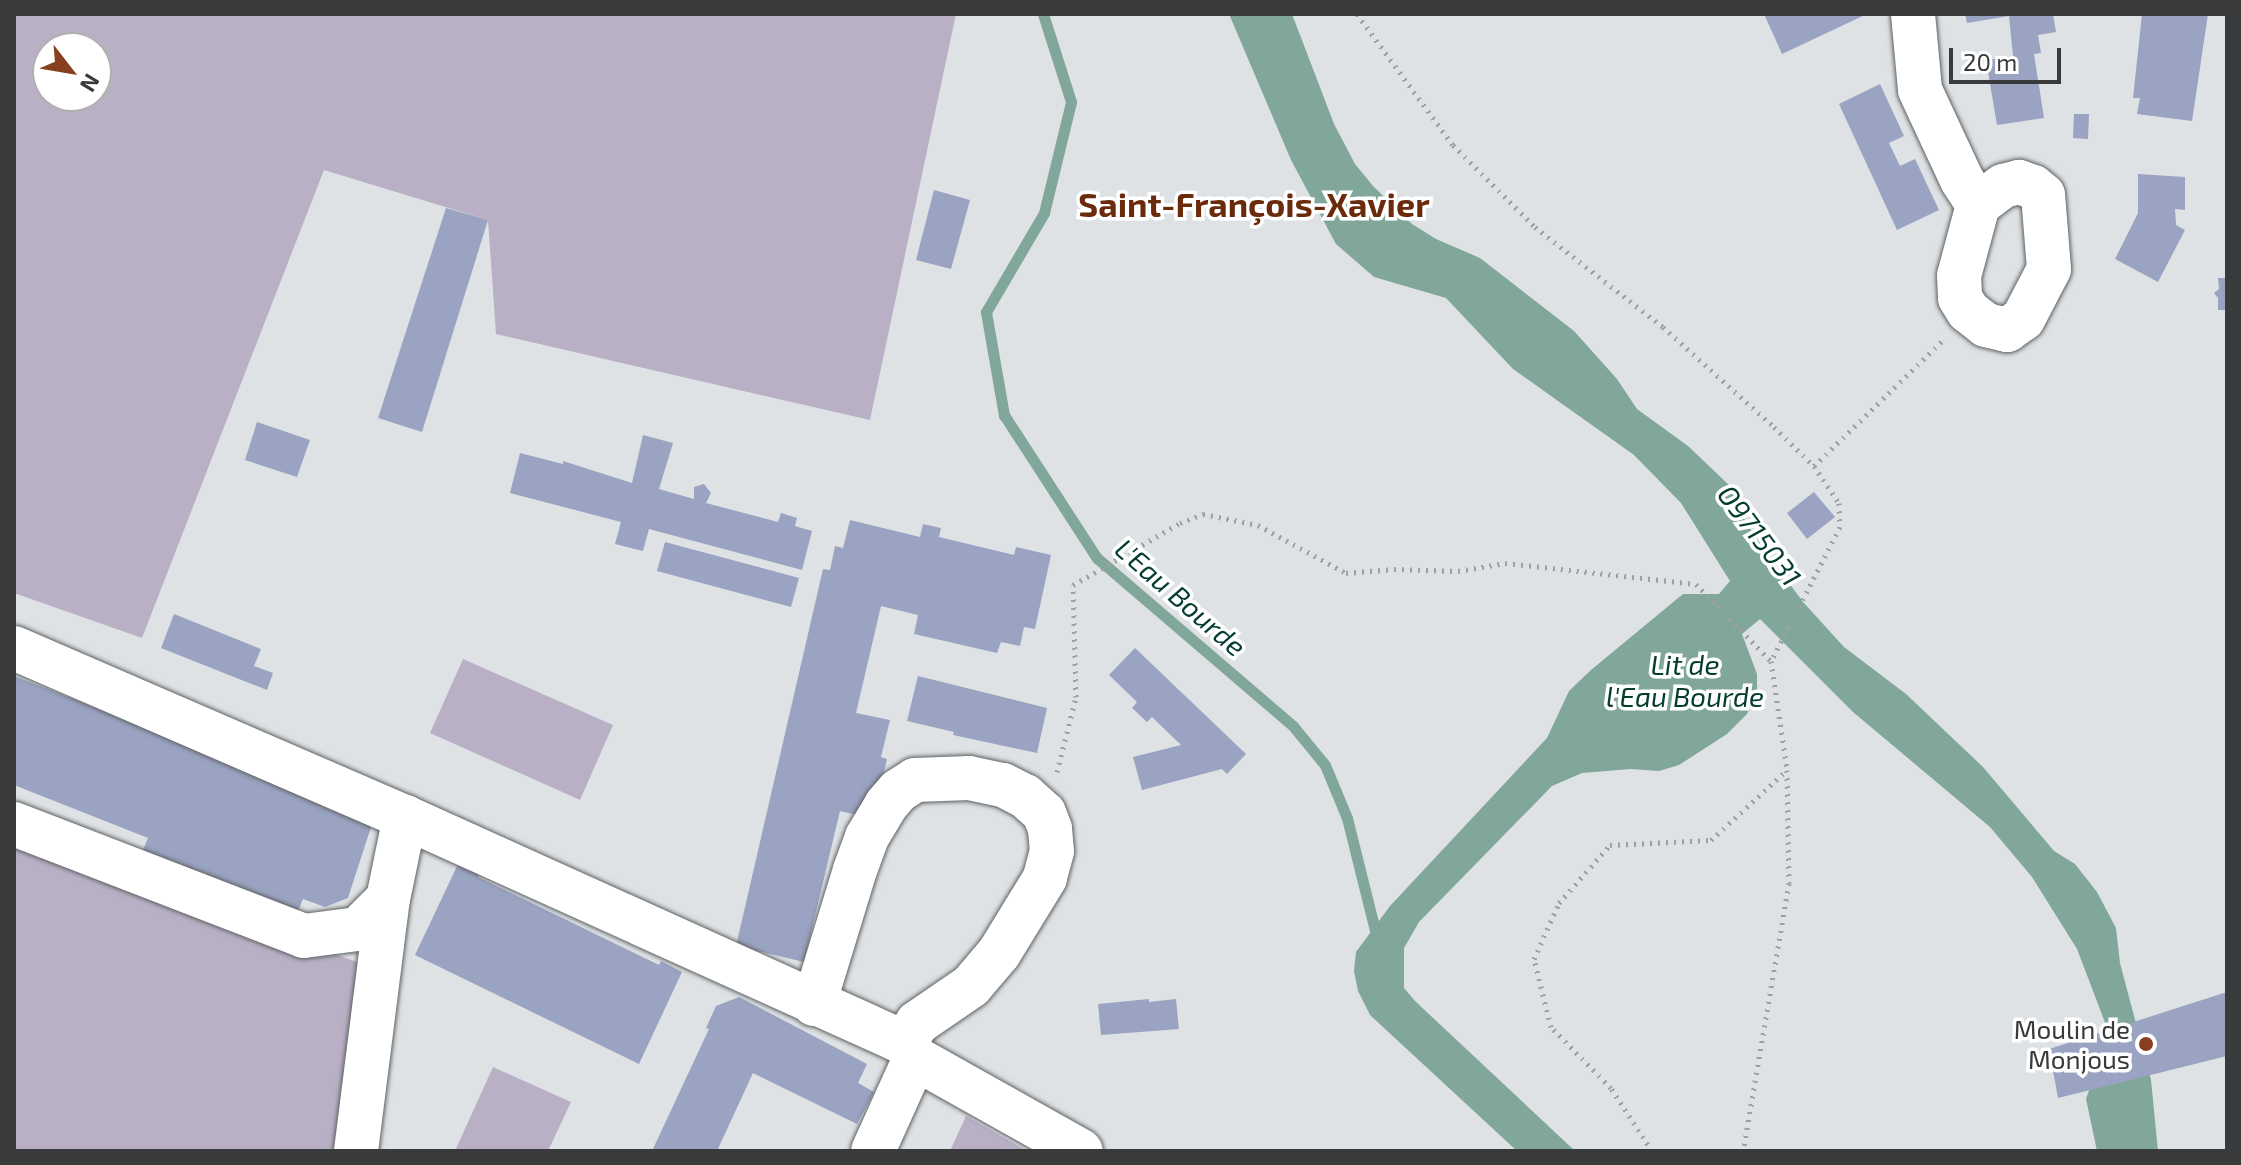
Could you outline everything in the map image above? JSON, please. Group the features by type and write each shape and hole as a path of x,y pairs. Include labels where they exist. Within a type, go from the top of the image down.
{"street":[{"path":"1913,14 1920,90 1949,154 1978,205"},
{"path":"2019,182 2043,195 2049,269 2023,319 2007,330 1986,325 1968,311 1960,298 1959,276 1978,205 2003,186 2019,182"},
{"path":"14,648 405,817 814,1004 910,1051 1081,1151"},
{"path":"814,1004 867,837 898,791 915,780 969,778 1003,785 1025,796 1044,813 1050,829 1052,851 1045,878 1020,922 971,986 917,1023 910,1051 873,1151"},
{"path":"356,1151 388,899 405,817"},
{"path":"14,824 304,936 358,929 388,899"}],"path":[{"path":"1357,14 1453,145 1525,217 1663,327 1814,466 1839,503 1840,527 1771,661"},
{"path":"1814,466 1968,311"},
{"path":"1044,813 1076,697 1073,585 1180,523 1203,514 1258,525 1346,573 1394,569 1458,571 1505,563 1696,584 1771,661 1787,770 1789,883 1743,1151"},
{"path":"1652,1151 1611,1088 1551,1027 1534,959 1559,903 1610,845 1711,840 1787,770"}],"shaded area":[{"path":"14,14 956,14 870,420 496,334 488,220 324,170 142,638 14,593"},
{"path":"463,659 613,725 580,800 430,733"},
{"path":"14,830 122,877 368,966 342,1151 14,1151"},
{"path":"493,1067 571,1102 548,1151 455,1151"},
{"path":"966,1116 1027,1151 950,1151"}],"water":[{"name":"Lit de l'Eau Bourde","path":"1229,14 1292,14 1334,124 1355,164 1373,186 1412,224 1436,239 1480,258 1574,331 1617,379 1637,409 1688,446 1731,487 1746,523 1767,553 1803,602 1844,647 1906,694 1983,767 2054,851 2075,864 2097,892 2116,928 2120,963 2151,1080 2158,1151 2097,1151 2086,1099 2109,1033 2077,949 2032,877 1990,827 1853,712 1760,619 1742,634 1757,674 1757,693 1747,714 1727,734 1679,765 1659,771 1631,769 1582,773 1552,786 1419,922 1404,948 1404,988 1575,1151 1517,1151 1370,1015 1358,991 1354,971 1356,952 1390,906 1547,738 1569,691 1683,594 1719,594 1730,581 1681,503 1634,455 1513,369 1446,298 1374,277 1336,244 1291,160"}],"building":[{"path":"1764,14 1867,14 1782,54"},
{"path":"1965,14 2053,14 2056,32 2038,35 2041,53 2034,54 2044,118 1997,125 1986,60 2013,56 2009,16 1967,23"},
{"path":"2142,14 2208,14 2192,121 2137,114 2140,98 2133,98"},
{"path":"1880,84 1904,136 1889,143 1900,166 1915,159 1939,210 1897,230 1839,104"},
{"path":"2074,114 2089,114 2088,139 2073,138"},
{"path":"2138,174 2185,177 2185,210 2175,209 2176,225 2185,230 2158,282 2115,259 2138,213"},
{"path":"934,190 970,200 951,269 916,260"},
{"path":"446,208 488,220 422,432 378,418"},
{"path":"2218,278 2227,278 2227,310 2218,310 2218,298 2214,293 2219,289"},
{"path":"257,422 310,440 297,477 245,460"},
{"path":"643,435 673,443 659,489 694,499 694,487 704,484 711,493 706,503 778,522 781,513 797,518 795,526 812,531 802,570 649,529 643,551 615,544 621,522 510,493 520,453 563,464 563,461 632,483"},
{"path":"1814,492 1835,517 1807,539 1787,513"},
{"path":"850,520 920,537 923,524 941,528 939,537 1014,555 1016,547 1051,555 1035,629 1024,627 1020,646 1001,642 997,653 914,634 918,615 881,606 856,713 890,720 881,757 887,759 881,785 874,784 866,817 840,811 804,962 736,946 823,569 830,570 835,546 843,548"},
{"path":"665,542 799,578 791,607 657,571"},
{"path":"174,614 261,649 254,666 273,673 267,690 161,648"},
{"path":"1135,648 1246,754 1227,774 1222,769 1142,790 1133,757 1181,745 1152,717 1147,722 1132,708 1137,702 1109,675"},
{"path":"14,676 362,811 371,827 348,898 325,907 303,899 298,911 143,850 148,838 14,785"},
{"path":"918,676 1047,708 1037,753 953,735 954,732 907,721"},
{"path":"459,862 480,874 478,877 659,965 661,961 682,972 639,1064 415,955"},
{"name":"Moulin de Monjous","path":"2227,992 2227,1056 2058,1098 2049,1049"},
{"path":"739,997 867,1064 858,1083 874,1092 857,1124 753,1073 717,1151 652,1151 709,1029 706,1028 716,1006"},
{"path":"1149,999 1149,1002 1176,999 1179,1029 1101,1035 1098,1004"}],"waterway":[{"name":"L'Eau Bourde","path":"1043,14 1071,102 1044,213 986,312 1004,415 1097,558 1293,726 1325,765 1347,818 1377,938"}],"place":[{"name":"Moulin de Monjous","path":"2146,1044"}],"district":[{"name":"Saint-François-Xavier","path":"1254,204"}],"water label":[{"name":"O9715031","path":"1760,535"}]}
